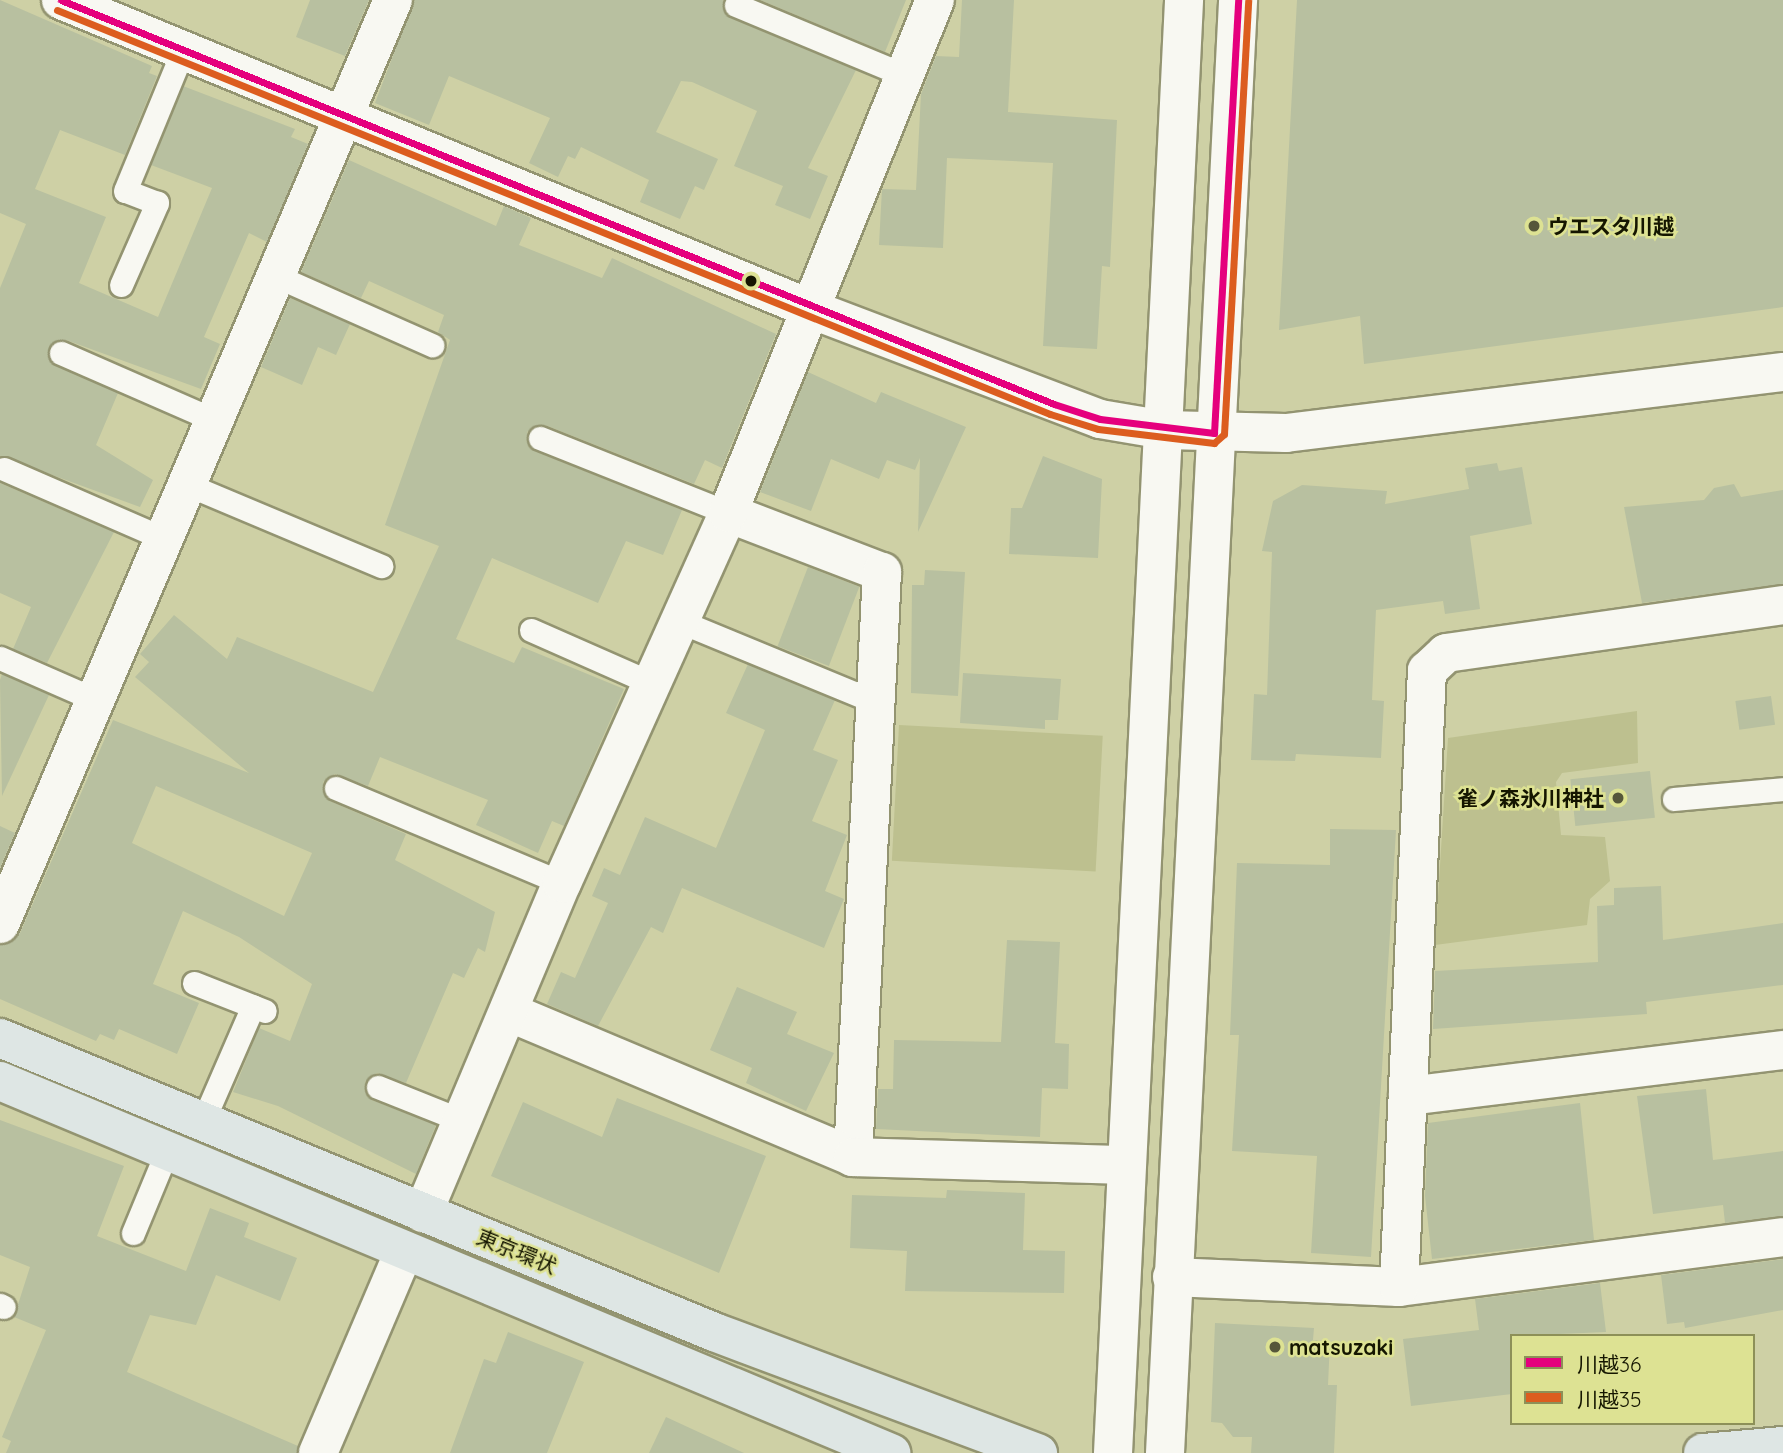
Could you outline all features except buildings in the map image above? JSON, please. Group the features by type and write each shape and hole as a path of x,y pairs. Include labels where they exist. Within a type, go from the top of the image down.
{"highway":[{"name":"東京環状","path":"0,1038 876,1396 1038,1453"},
{"name":"東京環状","path":"0,1081 871,1449"},
{"path":"1703,1453 1783,1446"}],"street":[{"path":"61,0 813,310 1054,404 1165,430 1214,433 1351,428 1783,372"},
{"path":"0,923 393,0"},
{"path":"424,1213 511,1013 562,883 729,513 936,0"},
{"path":"1113,1453 1184,0"},
{"path":"1165,1453 1214,433 1238,0"},
{"path":"729,513 882,572 853,1157"},
{"path":"1399,1287 1427,671 1446,653 1783,605"},
{"path":"511,1013 853,1157 1125,1166"},
{"path":"1408,1096 1783,1050"},
{"path":"1172,1277 1399,1287 1783,1237"},
{"path":"318,1453 404,1251"}],"lane":[{"path":"736,5 904,75"},
{"path":"121,285 157,203 125,191 183,50"},
{"path":"276,276 432,345"},
{"path":"61,353 214,419"},
{"path":"540,438 729,513"},
{"path":"4,468 163,538"},
{"path":"186,484 381,566"},
{"path":"679,621 876,702"},
{"path":"531,630 651,683"},
{"path":"0,658 94,699"},
{"path":"336,788 562,883"},
{"path":"1674,799 1783,789"},
{"path":"194,983 259,1009 203,1121"},
{"path":"379,1087 463,1121"},
{"path":"133,1233 167,1151"}],"green space":[{"path":"1637,711 1638,763 1562,773 1556,782 1561,835 1605,837 1610,881 1590,899 1587,925 1435,945 1448,738"},
{"path":"899,725 1103,736 1096,871 892,861"}],"transit line":[{"name":"川越36","path":"61,0 1054,404 1100,419 1214,433 1238,0"},
{"name":"川越35","path":"57,10 1050,414 1098,429 1214,443 1224,434 1248,1"}],"place":[{"name":"ウエスタ川越","path":"1534,226"},
{"name":"雀ノ森氷川神社","path":"1618,798"},
{"name":"matsuzaki","path":"1275,1347"}]}
